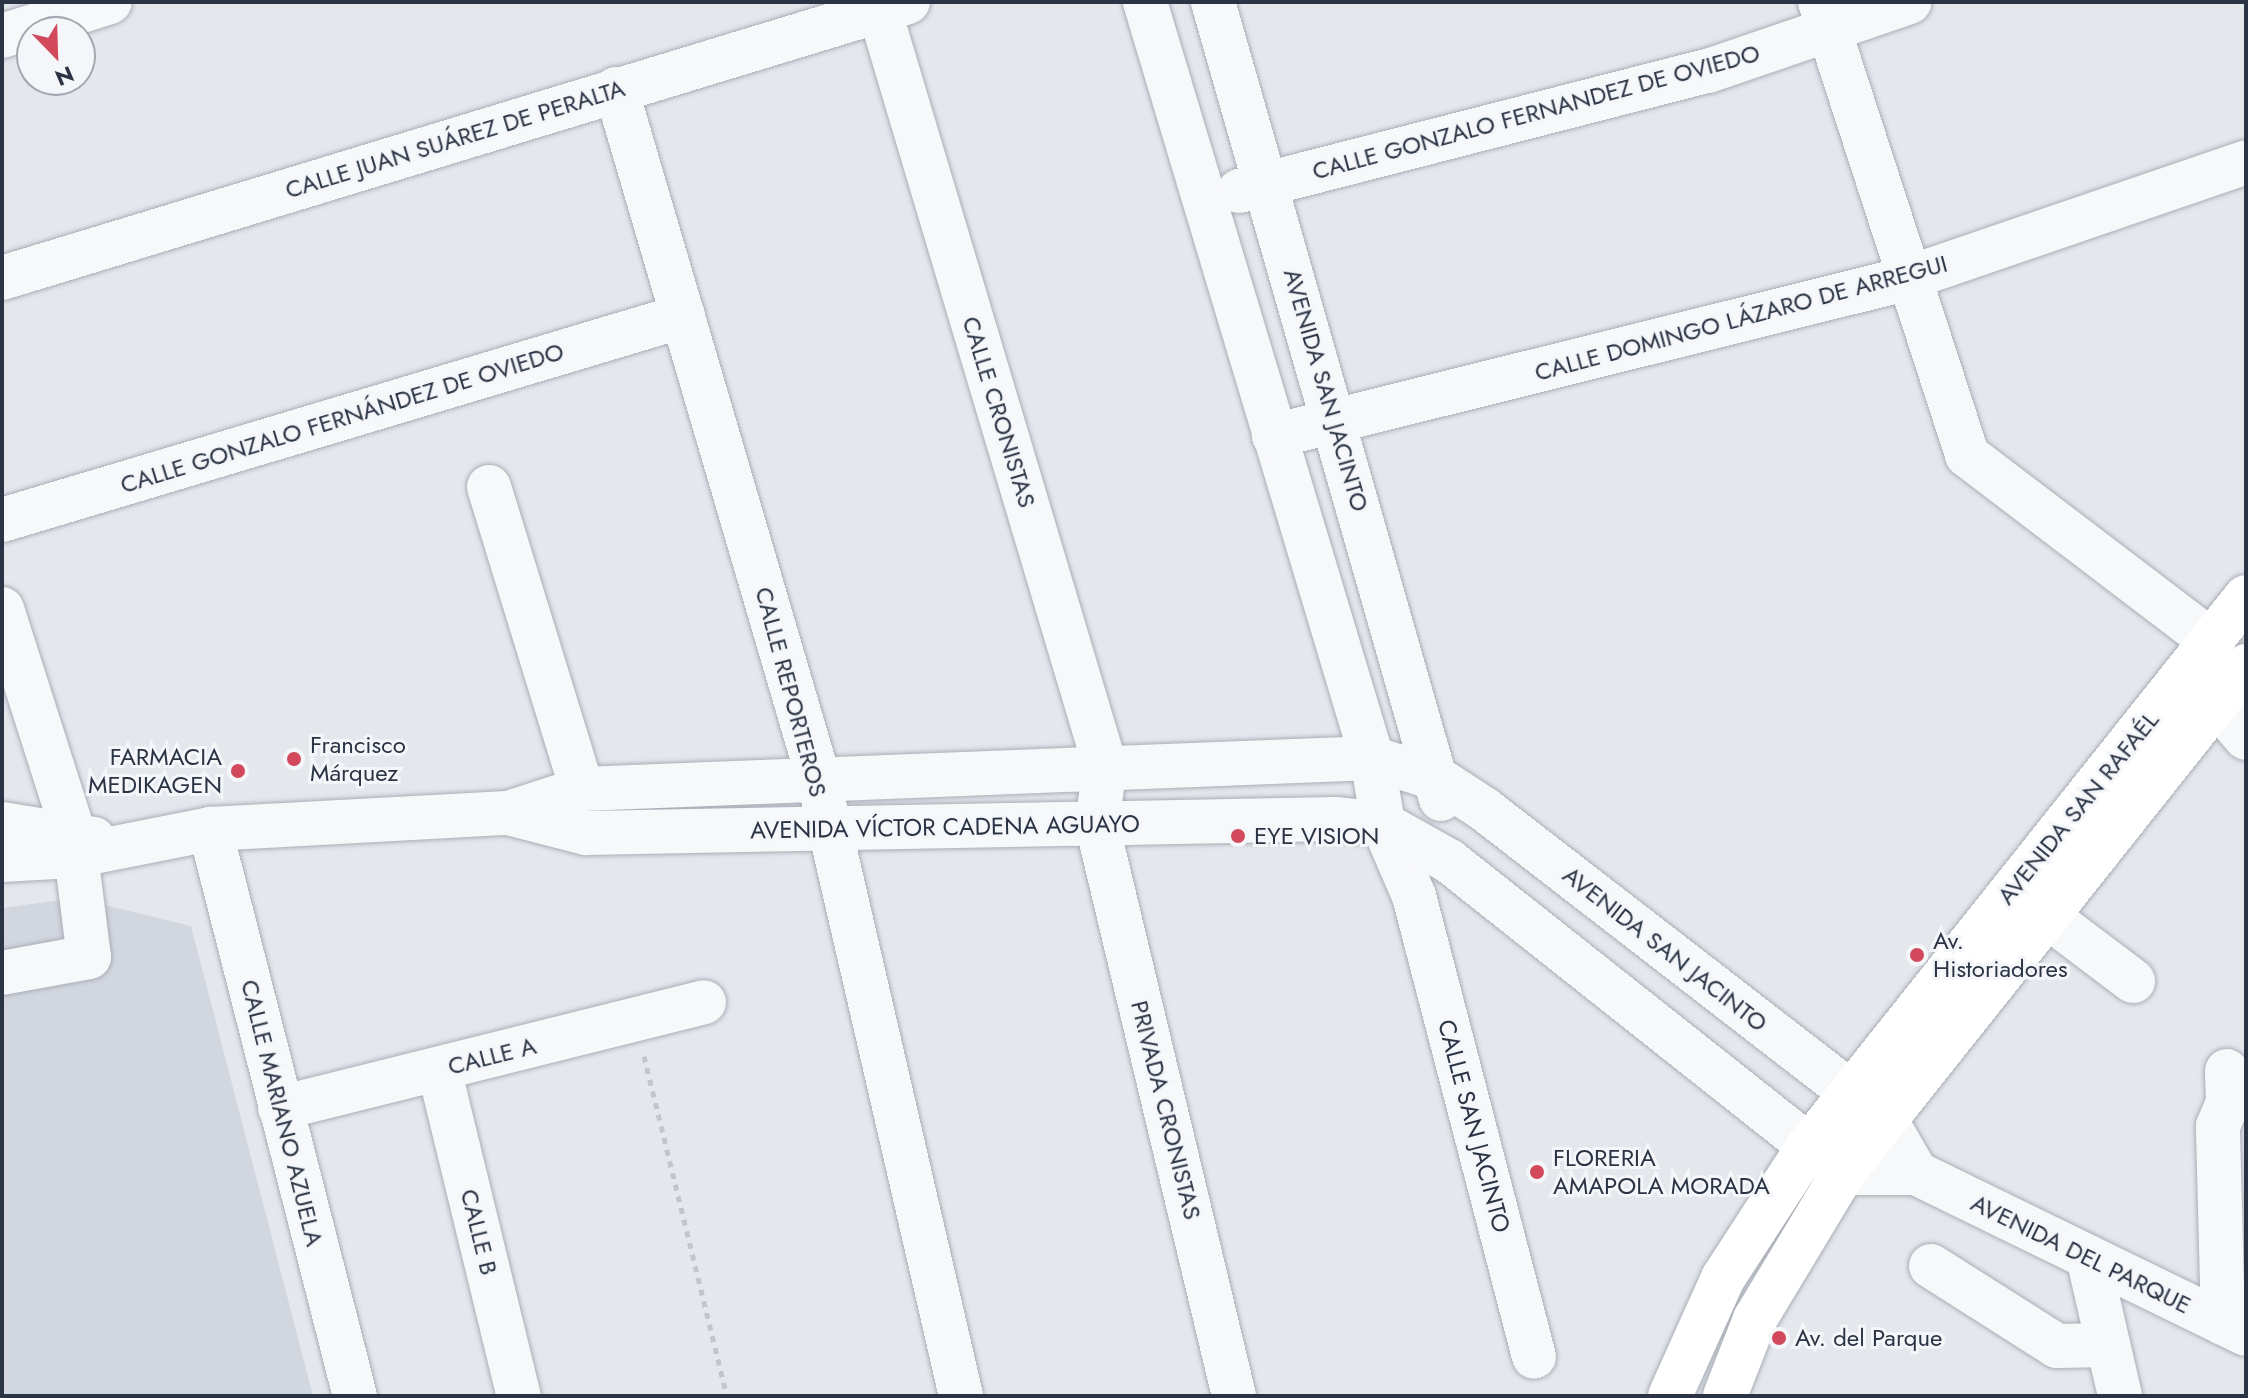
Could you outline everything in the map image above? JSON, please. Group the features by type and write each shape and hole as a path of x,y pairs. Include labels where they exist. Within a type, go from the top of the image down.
{"main road":[{"name":"AVENIDA SAN RAFAÉL","path":"1868,1106 2246,597"},
{"name":"AVENIDA SAN RAFAÉL","path":"1868,1106 2047,916 2246,666"},
{"path":"1670,1396 1723,1278 1808,1147 1868,1106"},
{"path":"1725,1396 1755,1319 1843,1173 1868,1106"}],"street":[{"path":"2,36 110,2"},
{"path":"1145,2 1372,758 1383,824 1434,851 1843,1173"},
{"name":"AVENIDA SAN JACINTO","path":"1213,2 1438,779 1434,851"},
{"name":"CALLE GONZALO FERNANDEZ DE OVIEDO","path":"1205,200 1708,71 1824,16 1910,2"},
{"name":"CALLE JUAN SUÁREZ DE PERALTA","path":"2,278 888,5"},
{"name":"CALLE CRONISTAS","path":"888,5 1105,766 1097,824"},
{"path":"1824,16 1905,279 1974,465 2211,641"},
{"name":"CALLE REPORTEROS","path":"616,89 818,777 826,830 961,1396"},
{"name":"CALLE DOMINGO LÁZARO DE ARREGUI","path":"1274,436 1905,279 2246,162"},
{"name":"CALLE GONZALO FERNÁNDEZ DE OVIEDO","path":"2,520 683,316"},
{"path":"489,487 582,789"},
{"path":"2,609 86,844 89,957 2,973"},
{"path":"2216,703 2246,738"},
{"name":"AVENIDA SAN JACINTO","path":"1372,758 1438,779 1868,1106"},
{"name":"AVENIDA VÍCTOR CADENA AGUAYO","path":"2,860 86,844 210,829 508,813 582,789 818,777 1372,758"},
{"name":"AVENIDA VÍCTOR CADENA AGUAYO","path":"508,813 586,833 1097,824 1383,824"},
{"name":"AVENIDA VÍCTOR CADENA AGUAYO","path":"2,824 86,844"},
{"name":"PRIVADA CRONISTAS","path":"1097,824 1234,1396"},
{"name":"CALLE SAN JACINTO","path":"1383,824 1414,896 1534,1357"},
{"name":"CALLE MARIANO AZUELA","path":"210,829 355,1396"},
{"path":"1414,896 1434,851"},
{"path":"2047,916 2133,981"},
{"name":"CALLE A","path":"280,1108 704,1002"},
{"name":"CALLE B","path":"439,1069 519,1396"},
{"path":"2227,1071 2228,1102 2218,1126 2234,1329"},
{"path":"1868,1106 1916,1173"},
{"name":"AVENIDA DEL PARQUE","path":"1843,1173 1916,1173 2234,1329"},
{"path":"2088,1257 2120,1396"},
{"path":"1931,1266 2057,1346 2108,1345"}],"path":[{"path":"636,1020 727,1396"}],"shaded area":[{"path":"76,898 191,926 313,1396 2,1396 2,908"}],"place":[{"name":"Francisco Márquez","path":"294,759"},
{"name":"FARMACIA MEDIKAGEN","path":"238,771"},
{"name":"EYE VISION","path":"1238,836"},
{"name":"Av. Historiadores","path":"1917,955"},
{"name":"FLORERIA AMAPOLA MORADA","path":"1537,1172"},
{"name":"Av. del Parque","path":"1779,1338"}]}
